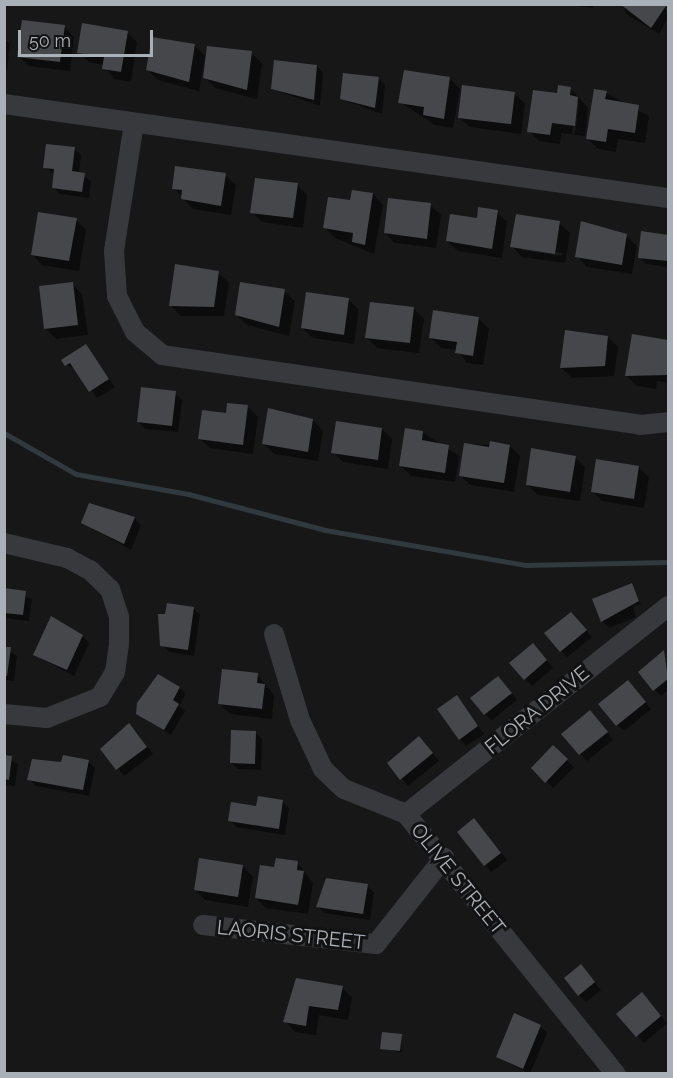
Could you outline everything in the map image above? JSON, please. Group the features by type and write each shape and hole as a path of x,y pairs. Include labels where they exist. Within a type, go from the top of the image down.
{"street":[{"path":"4,104 669,198"},
{"path":"134,123 114,251 117,296 135,332 162,356 640,425 669,422"},
{"path":"4,543 67,558 110,590 119,616 119,644 115,672 100,697 47,718 4,714"},
{"name":"FLORA DRIVE","path":"406,814 669,606"},
{"name":"OLIVE STREET","path":"274,634 300,720 323,769 344,789 406,814 444,858 616,1074"},
{"name":"LAORIS STREET","path":"203,926 376,944 444,858"}],"building":[{"path":"620,4 664,4 666,6 651,28"},
{"path":"22,20 65,25 60,62 17,57"},
{"path":"82,23 128,31 121,72 102,69 104,57 77,53"},
{"path":"152,37 195,44 189,82 146,70"},
{"path":"207,46 252,51 247,90 203,78"},
{"path":"274,60 317,65 314,100 271,89"},
{"path":"404,70 450,77 444,119 423,115 424,107 398,103"},
{"path":"343,73 379,77 375,108 340,99"},
{"path":"462,85 515,92 511,124 458,118"},
{"path":"558,85 571,87 570,95 578,97 575,126 552,123 550,135 527,132 533,90 557,93"},
{"path":"594,89 607,91 605,99 639,105 635,133 608,129 606,142 586,139"},
{"path":"46,144 75,147 72,171 85,173 82,192 52,188 54,169 43,168"},
{"path":"175,166 226,173 221,206 181,199 182,190 172,189"},
{"path":"255,178 298,183 293,218 250,213"},
{"path":"352,190 373,193 365,245 352,242 353,233 323,228 328,197 350,200"},
{"path":"388,198 431,203 427,239 384,233"},
{"path":"478,207 498,210 492,249 446,241 450,214 477,218"},
{"path":"38,212 77,218 69,261 31,255"},
{"path":"516,214 560,221 555,254 510,247"},
{"path":"581,221 627,234 622,265 575,257"},
{"path":"641,231 668,235 668,261 638,258"},
{"path":"175,264 219,271 214,307 169,306"},
{"path":"73,282 78,325 44,329 39,286"},
{"path":"240,282 285,289 279,327 235,315"},
{"path":"306,292 349,298 344,335 301,328"},
{"path":"370,302 414,307 410,343 365,338"},
{"path":"433,310 479,317 473,356 455,353 457,342 429,338"},
{"path":"565,330 608,336 605,366 560,368"},
{"path":"632,334 668,340 668,375 625,376"},
{"path":"86,344 109,379 89,392 70,363 65,366 61,360"},
{"path":"141,387 176,391 172,426 137,422"},
{"path":"227,403 248,405 243,445 198,439 202,410 226,413"},
{"path":"268,408 313,419 308,452 262,444"},
{"path":"336,421 382,428 378,460 331,453"},
{"path":"405,428 423,431 422,440 449,445 445,473 399,466"},
{"path":"490,441 510,445 504,483 459,476 464,443 489,447"},
{"path":"531,448 576,456 570,492 526,485"},
{"path":"596,459 639,466 634,499 591,492"},
{"path":"89,503 135,517 124,544 81,523"},
{"path":"632,583 639,601 601,622 592,599"},
{"path":"4,588 26,591 23,615 4,613"},
{"path":"167,603 194,607 188,650 160,646 158,614 165,614"},
{"path":"571,612 587,630 560,652 544,633"},
{"path":"51,616 83,635 67,670 33,655"},
{"path":"533,643 547,660 524,680 509,663"},
{"path":"4,647 11,647 7,676 4,675"},
{"path":"664,650 668,679 653,691 638,672"},
{"path":"222,669 258,673 257,683 265,684 262,709 218,704"},
{"path":"158,674 180,687 173,700 179,704 164,730 136,714 137,703"},
{"path":"498,676 512,693 484,715 470,698"},
{"path":"628,680 646,702 616,726 598,704"},
{"path":"457,695 478,726 459,740 437,709"},
{"path":"590,710 608,732 579,755 561,734"},
{"path":"129,723 147,747 116,770 100,749"},
{"path":"231,730 256,731 255,764 230,763"},
{"path":"419,736 433,753 400,780 387,763"},
{"path":"553,745 568,759 545,783 531,768"},
{"path":"4,755 12,756 9,780 4,779"},
{"path":"63,755 89,760 83,790 27,780 32,759 61,762"},
{"path":"258,796 283,800 279,829 228,821 231,802 256,806"},
{"path":"474,818 501,853 484,866 457,832"},
{"path":"199,858 243,865 238,897 194,890"},
{"path":"276,858 298,861 297,870 304,871 298,905 255,898 260,865 274,867"},
{"path":"326,878 368,884 363,914 316,907"},
{"path":"581,964 595,982 578,996 564,978"},
{"path":"296,978 343,986 338,1010 309,1006 306,1026 283,1022"},
{"path":"642,992 661,1016 636,1037 616,1014"},
{"path":"514,1013 541,1025 523,1069 496,1057"},
{"path":"382,1032 402,1034 400,1051 380,1049"}],"waterway":[{"path":"4,433 76,474 188,494 325,530 525,565 668,562"}]}
